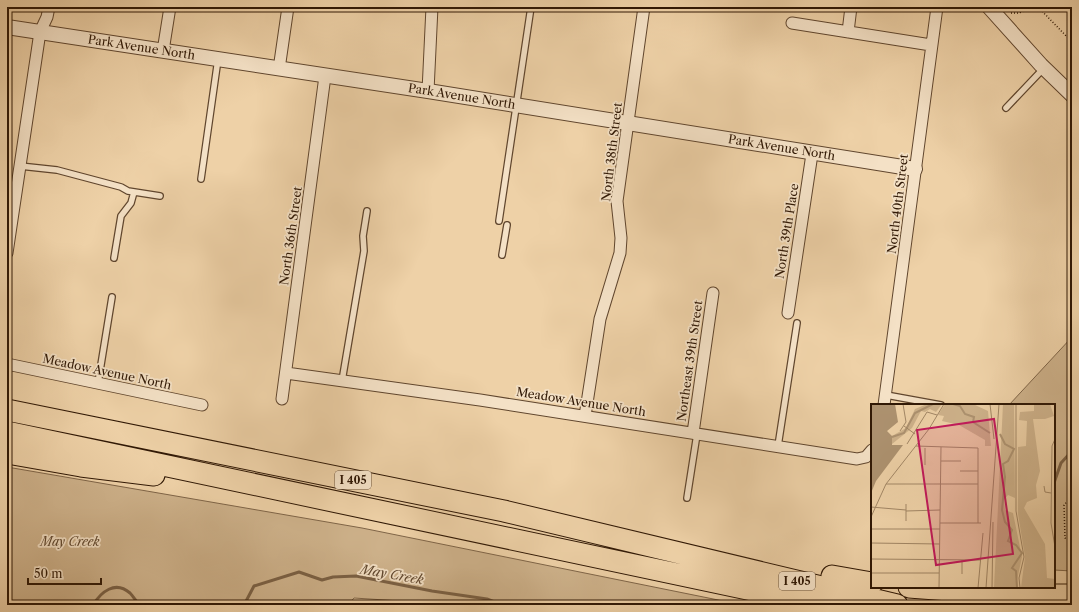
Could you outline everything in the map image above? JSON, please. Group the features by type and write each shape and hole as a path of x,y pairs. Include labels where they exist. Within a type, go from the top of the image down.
{"highway":[{"name":"I 405","path":"7,410 504,511 897,605"},
{"name":"I 405","path":"7,432 823,605"},
{"path":"7,453 81,466 276,490"},
{"path":"697,557 768,566 871,583"},
{"path":"916,588 1016,595 1072,595"}],"street":[{"path":"7,253 10,206 20,166 40,32 47,17 49,7"},
{"path":"163,51 170,7"},
{"path":"279,69 288,7"},
{"path":"428,91 432,7"},
{"name":"North 38th Street","path":"585,416 600,319 620,253 621,238 617,201 644,7"},
{"path":"848,32 851,7"},
{"name":"North 40th Street","path":"885,400 937,7"},
{"path":"989,7 1044,68 1072,95"},
{"path":"792,23 931,44"},
{"name":"Park Avenue North","path":"7,27 428,91 915,170"},
{"name":"North 36th Street","path":"282,399 326,76"},
{"name":"North 39th Place","path":"788,313 812,154"},
{"name":"Northeast 39th Street","path":"695,434 713,293"},
{"name":"Meadow Avenue North","path":"7,364 202,405"},
{"name":"Meadow Avenue North","path":"286,373 585,416 857,459 862,459 871,452"}],"lane":[{"path":"499,221 531,7"},
{"path":"201,180 218,59"},
{"path":"1006,108 1044,68"},
{"path":"20,166 57,170 134,192 160,196"},
{"path":"114,258 121,216 131,203 134,192"},
{"path":"342,381 364,251 363,236 367,211"},
{"path":"502,254 507,225"},
{"path":"98,383 112,297"},
{"path":"778,446 797,323"},
{"path":"885,400 930,404"},
{"path":"687,498 695,434"}],"path":[{"path":"1002,21 1011,13 1019,13 1034,7"},
{"path":"1038,7 1072,42"},
{"path":"1072,496 1064,505 1065,538 1072,542"}],"green space":[{"path":"1072,337 1072,571 1055,570 1055,404 1010,404"},
{"name":"May Creek","path":"7,467 362,528 743,605 433,605 431,603 354,598 348,605 7,605"}],"waterway":[{"name":"May Creek","path":"1055,480 1061,463 1072,451"},
{"name":"May Creek","path":"244,605 254,586 299,572 322,580 333,577 356,576 432,591 487,599 502,605"},
{"name":"May Creek","path":"93,605 104,592 114,588 124,589 130,593 140,605"}]}
